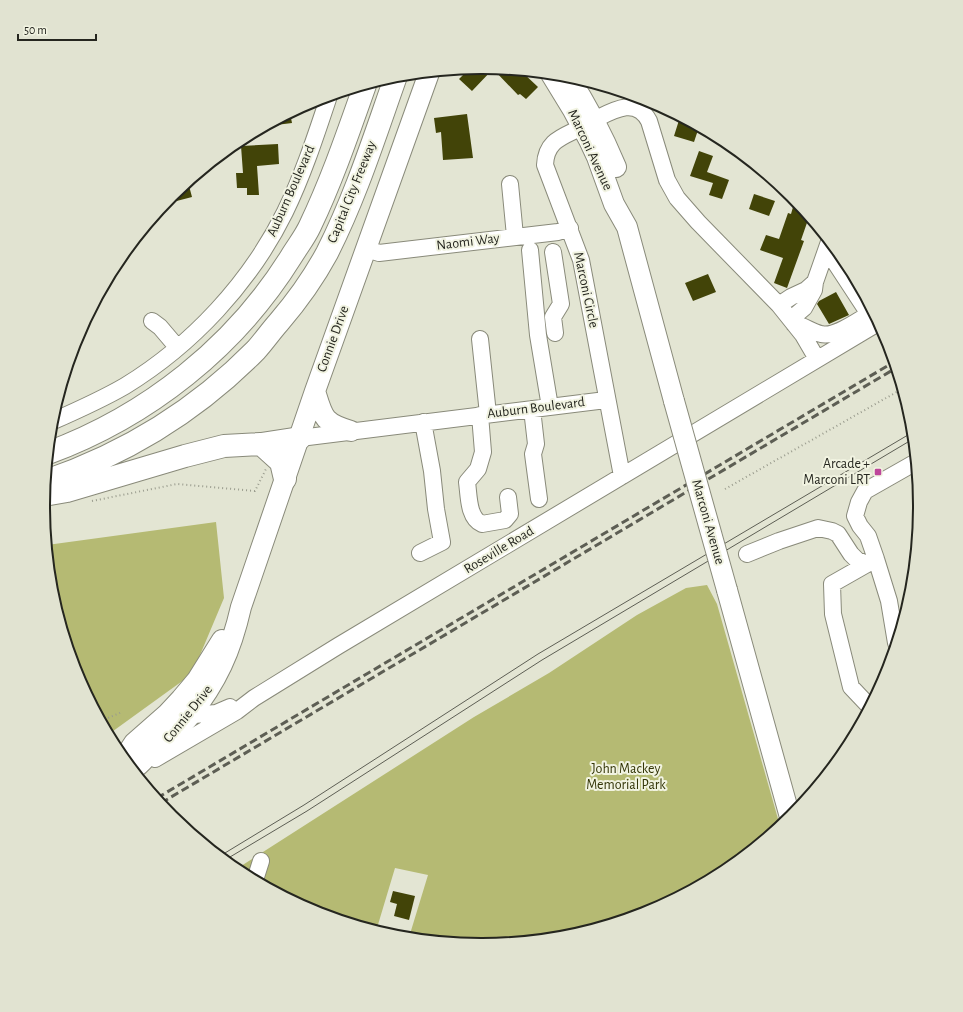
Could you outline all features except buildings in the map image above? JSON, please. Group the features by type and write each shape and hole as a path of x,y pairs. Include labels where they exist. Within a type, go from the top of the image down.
{"highway":[{"name":"Capital City Freeway","path":"51,478 108,456 162,427 211,391 256,349 296,302 326,254 351,202 393,84"},
{"name":"Capital City Freeway","path":"54,451 77,442 134,412 187,375 234,332 275,282 309,227 336,169 363,91"},
{"path":"50,494 224,446 268,450 300,438"},
{"path":"268,450 281,462 285,479"}],"main road":[{"name":"Connie Drive","path":"133,761 145,758 156,752 204,698 217,676 236,632 241,607 315,391 427,78"},
{"name":"Marconi Avenue","path":"556,81 610,152 628,203 627,228 788,810"},
{"name":"Marconi Avenue","path":"571,84 588,124"},
{"path":"315,391 325,419 337,427 351,431"},
{"name":"Connie Drive","path":"131,757 134,743 168,714 196,680 241,607"}],"street":[{"name":"Auburn Boulevard","path":"59,418 91,404 126,385 162,360 198,329 223,303 264,250 282,218 294,192 326,103"},
{"name":"Marconi Avenue","path":"588,124 624,107 636,108 646,115 667,180 677,198 779,305 793,322 817,359"},
{"name":"Marconi Circle","path":"588,124 551,145 547,151 545,165 570,228 585,275 606,400 622,476"},
{"path":"510,184 515,236"},
{"name":"Naomi Way","path":"366,249 379,253 558,232 570,228"},
{"path":"827,248 815,282 814,290 804,308 793,322 821,334 829,334 870,317"},
{"path":"530,250 538,335 550,406"},
{"path":"554,252 561,304 553,317 555,333"},
{"path":"779,305 806,290 815,282"},
{"path":"537,319 553,317"},
{"path":"817,359 870,318"},
{"path":"152,321 160,327 177,348"},
{"path":"480,339 484,415 483,452 478,469 467,482 475,520 482,524 505,520 510,514 508,497"},
{"name":"Roseville Road","path":"134,762 148,764 237,711 254,698 338,646 521,538 817,359"},
{"name":"Auburn Boulevard","path":"300,438 606,400"},
{"path":"532,409 536,444 533,454 539,499"},
{"path":"420,553 442,542 436,509 432,471 423,422"},
{"path":"894,631 889,601 878,568 872,561 868,536 860,526 855,516 864,491 911,465"},
{"path":"747,554 779,541 818,528 838,534 851,554 857,560 872,561"},
{"path":"866,703 851,687 833,614 832,584 872,561"},
{"name":"Roseville Road","path":"190,715 216,713 254,698"},
{"path":"257,874 261,861"}],"path":[{"path":"725,489 897,392"},
{"path":"89,502 177,484 255,491 268,450"},
{"path":"107,720 122,712"}],"green space":[{"path":"216,522 224,598 192,674 113,731 94,697 73,645 58,590 52,544"},
{"name":"John Mackey Memorial Park","path":"707,585 717,604 778,819 744,848 697,880 647,905 593,923 538,934 482,938 453,937 411,931 428,875 395,868 378,925 343,915 316,905 266,880 242,865 474,717 549,673 637,615 686,588"}],"tram line":[{"path":"225,853 304,805 538,654 907,436"},
{"path":"231,857 307,811 542,660 908,442"}],"railway":[{"path":"161,795 889,365"},
{"path":"166,800 891,371"}],"place":[{"name":"Arcade + Marconi LRT","path":"878,472"}]}
